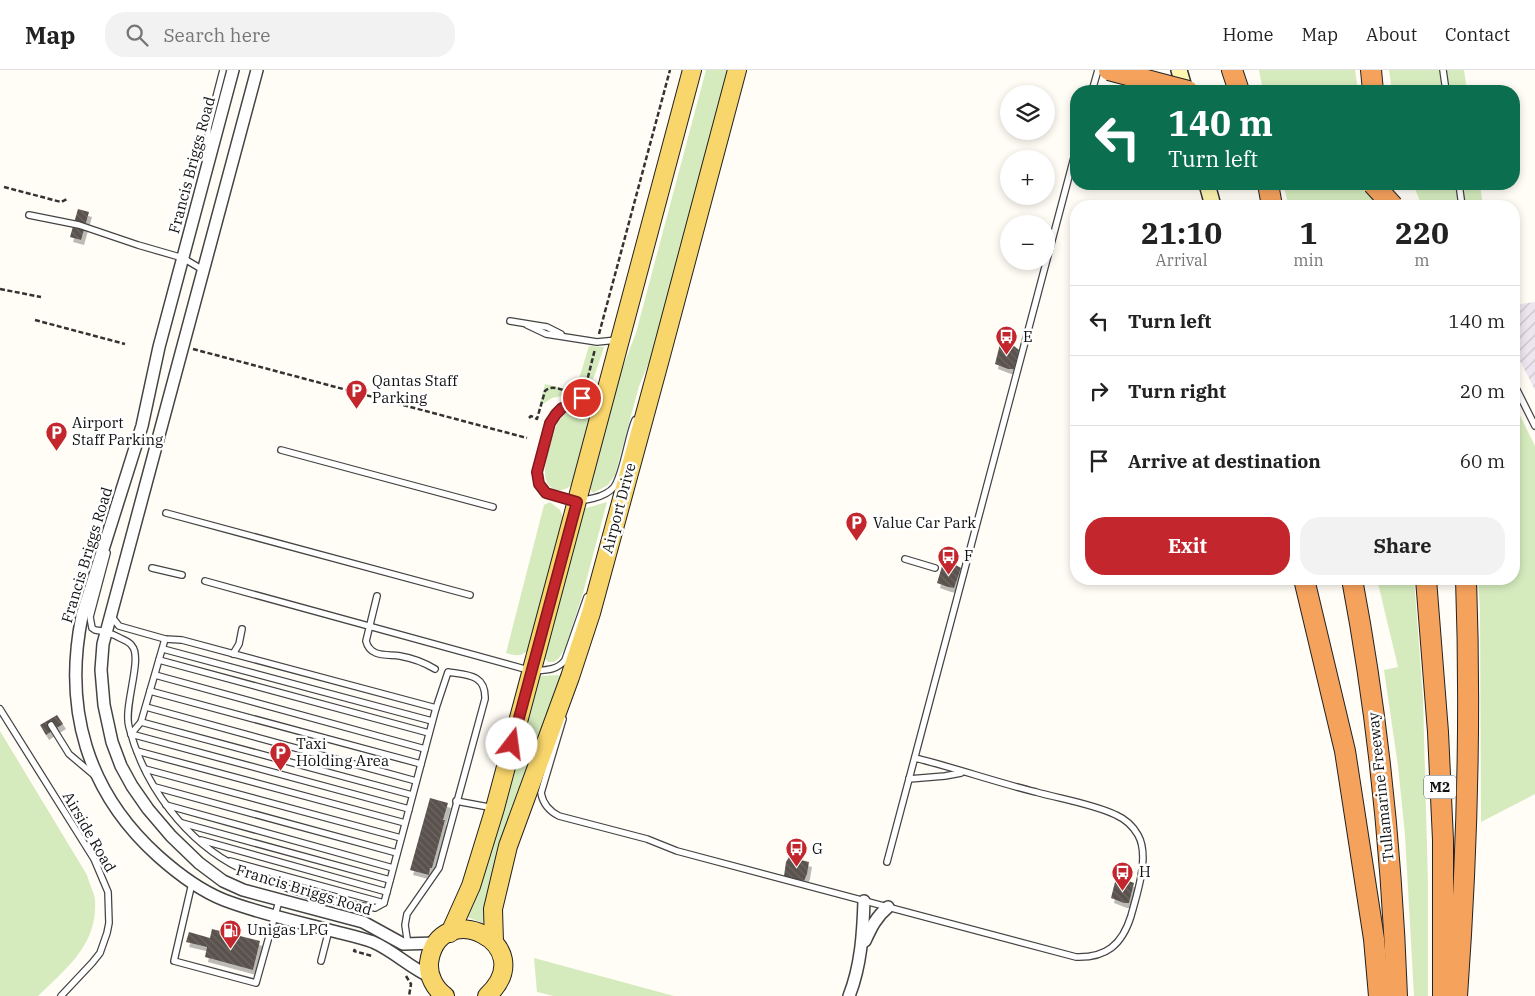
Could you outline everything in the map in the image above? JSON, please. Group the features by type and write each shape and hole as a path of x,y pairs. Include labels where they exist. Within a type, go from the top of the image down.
{"highway":[{"path":"1109,70 1164,85"},
{"path":"1232,70 1237,85"},
{"path":"1245,70 1248,85"},
{"path":"1371,70 1372,85"},
{"path":"1378,190 1388,200"},
{"path":"1305,585 1345,751 1374,940 1379,996"},
{"name":"Tullamarine Freeway","path":"1353,585 1369,677 1383,786 1397,996"},
{"name":"M2","path":"1426,585 1438,732 1443,840 1443,996"},
{"path":"1457,996 1463,918 1467,808 1466,585"}],"main road":[{"path":"443,995 437,989 431,977 429,965 431,953 443,938 471,886 496,808 692,70"},
{"name":"Airport Drive","path":"487,996 500,981 502,971 500,951 494,942 493,909 508,846 570,677 605,562 737,70"},
{"path":"443,938 457,930 474,930 481,932 494,942"}],"street":[{"name":"Francis Briggs Road","path":"233,70 159,348 142,426 82,616 78,636 76,678 79,716 88,756 114,807 134,832 166,863 192,882 223,900 373,942 419,972 431,977"},
{"name":"Francis Briggs Road","path":"257,70 112,617 103,644 101,684 104,705 112,742 121,766 132,786 148,809 171,836 211,873 243,890 363,922 408,945"},
{"path":"1179,70 1184,85"},
{"path":"849,996 860,952 864,901"},
{"path":"860,952 872,925 888,907"},
{"path":"408,945 443,938"}],"lane":[{"path":"207,165 208,128 223,70"},
{"path":"1094,85 1098,70"},
{"path":"1444,70 1445,85"},
{"path":"887,862 1070,172"},
{"path":"29,215 79,224 138,245 183,258 203,270"},
{"path":"510,321 548,327 566,336 581,340 597,342 620,340"},
{"path":"608,383 569,404 556,414 550,423 537,472 539,484 546,493 577,502 600,497 614,487 632,427 653,383"},
{"path":"1520,396 1535,426"},
{"path":"142,426 90,617 92,628 108,631 132,645 135,650 136,661 127,715 137,751 154,787 166,805 180,822 223,859 265,880 309,895 375,908 384,903 432,721 448,672 472,676 483,684 485,698 438,873 407,914 405,925 408,945"},
{"path":"281,450 492,507"},
{"path":"166,512 470,595"},
{"path":"906,560 936,568"},
{"path":"205,581 532,671 553,669 565,660 583,606 605,562"},
{"path":"152,568 182,576"},
{"path":"377,596 369,627 367,645 373,652 400,656 427,664 435,669"},
{"path":"112,617 119,626 165,639 182,640 436,708"},
{"path":"233,654 239,644 242,629"},
{"path":"131,734 141,722 165,639"},
{"path":"163,649 432,721"},
{"path":"159,660 429,733"},
{"path":"155,675 425,749"},
{"path":"570,677 562,727 540,793 545,805 560,816 647,839 677,851 1076,957 1095,956 1106,951 1120,940 1126,930 1140,881 1143,854 1138,834 1126,820 1104,810 915,758"},
{"path":"150,691 421,764"},
{"path":"146,706 416,781"},
{"name":"Airside Road","path":"0,709 94,859 108,892 109,922 100,953 61,996"},
{"path":"141,722 412,796"},
{"path":"51,725 69,754 99,779"},
{"path":"131,734 409,809"},
{"path":"137,751 405,823"},
{"path":"145,770 401,838"},
{"path":"909,779 945,776 963,772"},
{"path":"154,787 397,853"},
{"path":"456,801 496,808"},
{"path":"166,805 393,868"},
{"path":"180,822 390,880"},
{"path":"198,839 387,892"},
{"path":"223,859 384,903"},
{"path":"192,882 174,961 256,983 279,901"},
{"path":"322,961 329,930"}],"path":[{"path":"586,386 670,70"},
{"path":"4,187 60,202 67,200"},
{"path":"0,289 41,298"},
{"path":"35,320 125,344"},
{"path":"189,348 527,438"},
{"path":"529,418 530,416 537,419 545,391 548,388 553,387 571,393 578,390"},
{"path":"354,951 378,957"},
{"path":"405,975 411,984 409,996"}],"shaded area":[{"path":"1535,302 1535,390 1520,361 1520,304"}],"green space":[{"path":"706,70 729,70 652,355 639,386 615,475 608,485 593,493 588,487 617,382 636,333"},
{"path":"1259,70 1355,70 1357,85 1262,85"},
{"path":"1389,70 1464,70 1466,85 1391,85"},
{"path":"1285,190 1371,190 1372,200 1287,200"},
{"path":"1415,190 1481,190 1482,200 1420,200"},
{"path":"589,346 604,347 594,377 588,385 576,389"},
{"path":"545,384 571,390 571,394 552,398 543,404 540,403"},
{"path":"589,401 594,414 573,484 563,490 557,490 547,483 545,476 546,459 556,426 562,416"},
{"path":"1520,415 1535,446 1535,794 1481,822 1478,585 1520,585"},
{"path":"550,502 560,510 564,519 529,649 521,655 506,653 544,505"},
{"path":"607,502 583,593 565,648 559,658 554,662 548,662 543,657 583,509"},
{"path":"1378,585 1414,585 1423,699 1428,884 1428,996 1414,996 1405,835 1398,766 1384,670 1398,667"},
{"path":"558,675 561,677 483,923 467,917 538,679 540,676"},
{"path":"0,731 87,875 95,900 95,916 86,942 70,965 38,996 0,996"},
{"path":"534,958 674,996 553,996 537,992"}],"building":[{"path":"78,209 89,212 81,240 70,237"},
{"path":"1000,344 1014,346 1019,350 1014,369 1008,369 995,364"},
{"path":"943,563 954,564 961,568 954,588 937,583"},
{"path":"57,715 63,724 46,735 40,725"},
{"path":"430,798 448,803 429,875 410,870"},
{"path":"789,857 809,862 804,881 784,876 786,862"},
{"path":"1116,878 1134,883 1129,903 1111,898"},
{"path":"212,929 260,941 253,970 205,957 207,947 186,942 189,932 210,938"}],"place":[{"name":"E","path":"1007,356"},
{"name":"Qantas Staff Parking","path":"356,409"},
{"name":"Airport Staff Parking","path":"56,451"},
{"name":"Value Car Park","path":"857,542"},
{"name":"F","path":"948,575"},
{"name":"Taxi Holding Area","path":"280,772"},
{"name":"G","path":"796,868"},
{"name":"H","path":"1123,891"},
{"name":"Unigas LPG","path":"231,949"}],"route":[{"path":"512,744 577,502 546,493 542,490 536,478 537,472 550,423 562,408 582,398"}]}
